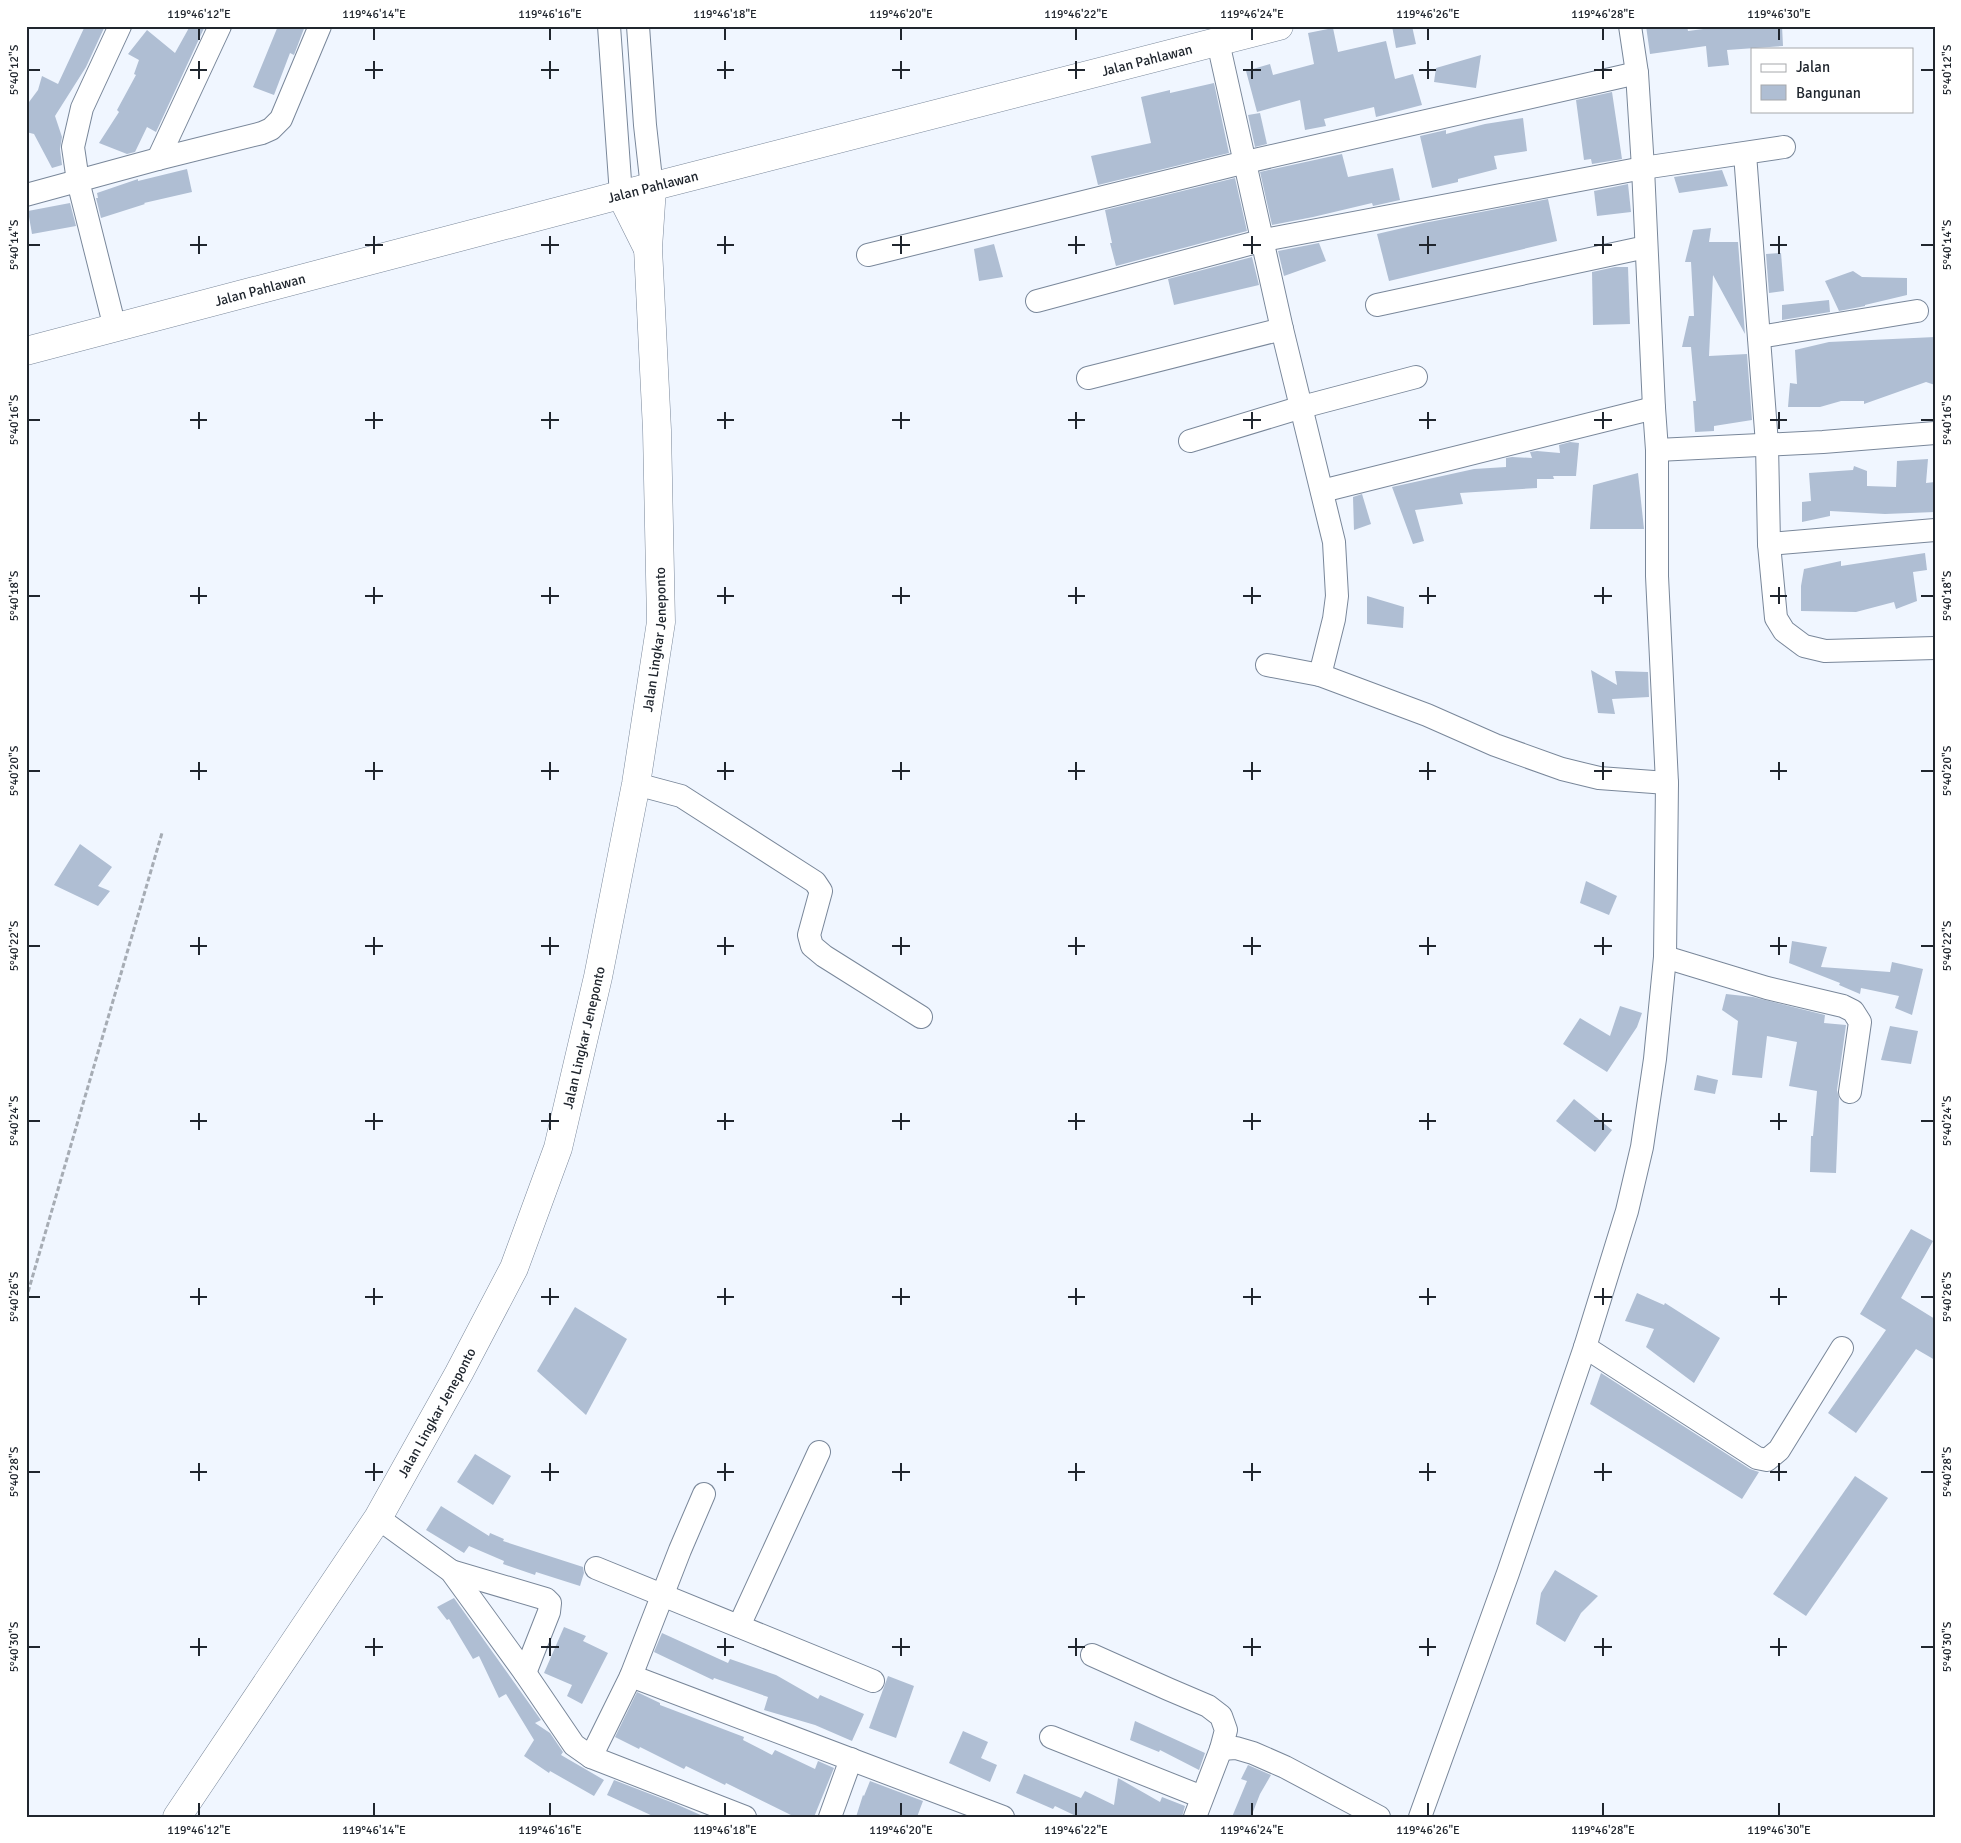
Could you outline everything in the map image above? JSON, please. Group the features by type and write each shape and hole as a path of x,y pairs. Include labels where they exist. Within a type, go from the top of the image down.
{"main road":[{"name":"Jalan Pahlawan","path":"26,351 621,195 1279,26"},
{"name":"Jalan Lingkar Jeneponto","path":"177,1817 378,1518 459,1373 514,1268 558,1148 598,976 636,784 661,622 658,430 648,248 652,188"},
{"name":"Jalan Lingkar Jeneponto","path":"621,195 648,248"}],"street":[{"path":"115,328 78,181 73,147 75,132 87,97 120,26"},
{"path":"158,158 220,26"},
{"path":"26,195 158,158 262,133 271,129 281,119 320,26"},
{"path":"609,26 621,195"},
{"path":"638,26 644,125 652,188"},
{"path":"1420,1817 1508,1573 1585,1348 1627,1211 1642,1148 1655,1058 1665,957 1667,783 1657,576 1657,450 1637,73 1630,26"},
{"path":"1218,42 1264,240 1282,329 1334,542 1337,596 1334,619 1320,675"},
{"path":"868,255 1246,162 1637,73"},
{"path":"1037,301 1264,240 1643,168 1784,147"},
{"path":"1746,154 1767,444 1769,544 1776,618 1784,631 1804,646 1825,651 1935,648"},
{"path":"1377,305 1646,247"},
{"path":"1759,337 1917,311"},
{"path":"1088,378 1282,329"},
{"path":"1190,441 1302,407 1416,377"},
{"path":"1322,491 1654,408"},
{"path":"1657,450 1823,442 1935,433"},
{"path":"1769,544 1935,530"},
{"path":"1267,664 1320,675 1427,715 1495,745 1562,769 1598,778 1667,783"},
{"path":"636,784 680,796 815,882 821,891 810,934 812,946 824,956 921,1017"},
{"path":"1665,957 1767,988 1843,1006 1853,1011 1860,1022 1850,1092"},
{"path":"1585,1348 1758,1458 1767,1460 1779,1450 1842,1348"},
{"path":"739,1626 819,1452"},
{"path":"591,1757 631,1676 704,1494"},
{"path":"378,1518 452,1572 574,1745 591,1757 745,1817"},
{"path":"596,1568 873,1681"},
{"path":"452,1572 546,1599 550,1603 549,1612 525,1673"},
{"path":"1051,1737 1199,1807 1221,1749 1226,1730 1221,1716 1208,1706 1092,1655"},
{"path":"631,1676 1003,1817"},
{"path":"1221,1749 1236,1748 1254,1753 1285,1767 1379,1817"},
{"path":"830,1817 851,1760"}],"path":[{"path":"26,1298 162,833"}],"building":[{"path":"85,26 105,26 86,67 55,116 62,137 60,149 62,165 52,168 34,134 26,132 26,106 38,90 42,76 58,84"},
{"path":"190,26 205,26 156,132 147,127 135,152 127,154 99,143 119,112 117,110 136,75 134,74 139,60 128,54 147,30 175,53"},
{"path":"278,26 305,26 294,55 290,53 274,95 253,87"},
{"path":"1392,26 1412,26 1416,44 1396,48"},
{"path":"1646,26 1687,26 1688,31 1726,26 1782,26 1783,46 1727,50 1729,65 1708,67 1706,46 1650,54"},
{"path":"1333,28 1338,52 1386,41 1395,79 1413,74 1422,105 1376,117 1374,107 1324,119 1326,126 1305,130 1300,100 1257,112 1246,71 1270,64 1273,75 1314,64 1308,33"},
{"path":"1481,55 1476,88 1434,82 1436,68"},
{"path":"1214,83 1229,153 1098,185 1091,156 1151,143 1141,97 1170,90 1170,93"},
{"path":"1612,92 1622,159 1592,164 1591,159 1584,160 1576,100"},
{"path":"1260,113 1267,144 1255,147 1248,115"},
{"path":"1523,118 1527,151 1494,156 1497,169 1458,179 1458,182 1432,188 1420,136 1446,130 1446,134 1485,124"},
{"path":"1342,154 1348,177 1393,168 1400,200 1373,206 1372,203 1272,225 1260,172"},
{"path":"187,169 192,192 144,203 101,218 96,198 98,198 97,193 138,179 138,181"},
{"path":"1722,170 1728,186 1679,193 1674,177"},
{"path":"1235,178 1247,231 1116,266 1105,210"},
{"path":"1628,184 1631,212 1597,216 1594,191"},
{"path":"1548,199 1557,241 1389,281 1377,234"},
{"path":"70,203 76,226 32,234 28,211"},
{"path":"1711,228 1709,242 1738,242 1745,334 1713,275 1709,356 1747,354 1752,420 1714,426 1714,431 1695,432 1693,401 1696,401 1691,347 1682,347 1689,316 1694,316 1691,262 1685,262 1693,230"},
{"path":"1319,243 1326,261 1284,276 1278,251"},
{"path":"994,244 1003,277 979,281 974,249"},
{"path":"1781,253 1784,291 1769,293 1766,254"},
{"path":"1252,257 1259,285 1174,305 1168,279"},
{"path":"1615,267 1628,267 1630,324 1593,325 1592,272"},
{"path":"1853,271 1862,277 1907,278 1907,295 1839,311 1825,281"},
{"path":"1829,300 1830,312 1782,320 1782,305"},
{"path":"1935,337 1935,385 1926,382 1864,404 1864,401 1841,401 1820,407 1788,407 1790,383 1797,384 1795,350 1829,342"},
{"path":"1570,442 1579,443 1576,476 1553,476 1554,479 1537,479 1537,488 1460,493 1463,504 1415,510 1424,541 1413,544 1392,487 1474,469 1506,467 1506,458 1532,458 1530,452 1537,451 1560,453 1559,445"},
{"path":"1928,459 1926,483 1935,482 1935,512 1885,514 1830,511 1830,516 1802,522 1802,502 1811,501 1809,473 1853,470 1854,466 1867,471 1867,486 1896,487 1897,461"},
{"path":"1638,473 1644,529 1590,529 1593,485"},
{"path":"1362,494 1371,524 1354,530 1353,497"},
{"path":"1925,553 1927,570 1913,572 1917,601 1896,609 1894,602 1856,612 1801,611 1801,586 1804,569 1841,561 1841,566"},
{"path":"1367,596 1404,607 1403,628 1367,624"},
{"path":"1591,670 1617,685 1615,671 1648,672 1649,697 1612,699 1615,714 1598,713"},
{"path":"80,844 112,867 98,886 110,891 98,906 54,885"},
{"path":"1586,881 1617,896 1609,915 1580,903"},
{"path":"1792,941 1827,947 1821,967 1890,972 1892,962 1923,969 1912,1015 1895,1008 1899,996 1861,988 1860,994 1839,985 1840,983 1789,963"},
{"path":"1726,994 1753,997 1825,1015 1824,1023 1846,1025 1837,1090 1839,1098 1836,1173 1810,1172 1811,1136 1813,1136 1817,1091 1789,1086 1797,1042 1767,1036 1762,1078 1732,1075 1738,1021 1722,1010"},
{"path":"1620,1006 1642,1013 1637,1027 1607,1072 1563,1044 1580,1018 1610,1036"},
{"path":"1890,1026 1918,1031 1911,1064 1881,1060"},
{"path":"1697,1075 1718,1080 1715,1094 1694,1090"},
{"path":"1574,1099 1612,1130 1595,1152 1556,1121"},
{"path":"1911,1229 1933,1241 1901,1298 1935,1319 1935,1360 1916,1349 1856,1433 1828,1413 1886,1330 1860,1314"},
{"path":"1637,1293 1664,1305 1665,1303 1720,1338 1694,1383 1646,1347 1654,1329 1625,1321"},
{"path":"575,1307 627,1339 586,1415 537,1371"},
{"path":"1601,1373 1750,1469 1759,1472 1742,1499 1590,1404"},
{"path":"475,1454 511,1476 493,1505 457,1482"},
{"path":"1855,1476 1888,1498 1806,1616 1773,1594"},
{"path":"441,1506 489,1536 490,1533 504,1539 503,1541 583,1567 584,1573 580,1586 536,1572 535,1575 503,1564 504,1561 469,1546 464,1553 426,1530"},
{"path":"1555,1570 1598,1596 1581,1613 1565,1642 1536,1624 1541,1593"},
{"path":"454,1598 541,1720 535,1723 550,1733 563,1752 561,1755 604,1780 594,1796 550,1771 549,1773 524,1756 534,1740 506,1694 499,1698 479,1656 473,1659 449,1619 447,1620 437,1607"},
{"path":"564,1627 586,1636 583,1641 608,1653 582,1704 567,1696 572,1685 544,1673"},
{"path":"662,1633 728,1663 730,1659 776,1675 818,1699 820,1695 864,1714 852,1741 815,1725 764,1710 768,1697 714,1678 713,1680 654,1652"},
{"path":"888,1676 914,1686 896,1738 869,1728"},
{"path":"637,1692 660,1703 660,1705 744,1737 743,1740 772,1755 775,1750 815,1769 818,1761 834,1768 814,1817 795,1817 726,1783 725,1785 686,1766 684,1769 615,1737"},
{"path":"1135,1721 1205,1753 1199,1770 1160,1750 1159,1752 1130,1740"},
{"path":"963,1731 988,1742 981,1758 997,1765 990,1782 949,1763"},
{"path":"1248,1765 1271,1775 1260,1794 1251,1817 1232,1817 1247,1781 1241,1779"},
{"path":"1024,1774 1081,1798 1085,1791 1114,1805 1118,1778 1160,1802 1162,1797 1185,1806 1182,1817 1078,1817 1055,1806 1053,1809 1016,1793"},
{"path":"614,1780 705,1817 655,1817 607,1795"},
{"path":"870,1781 923,1801 917,1817 856,1817"}]}
